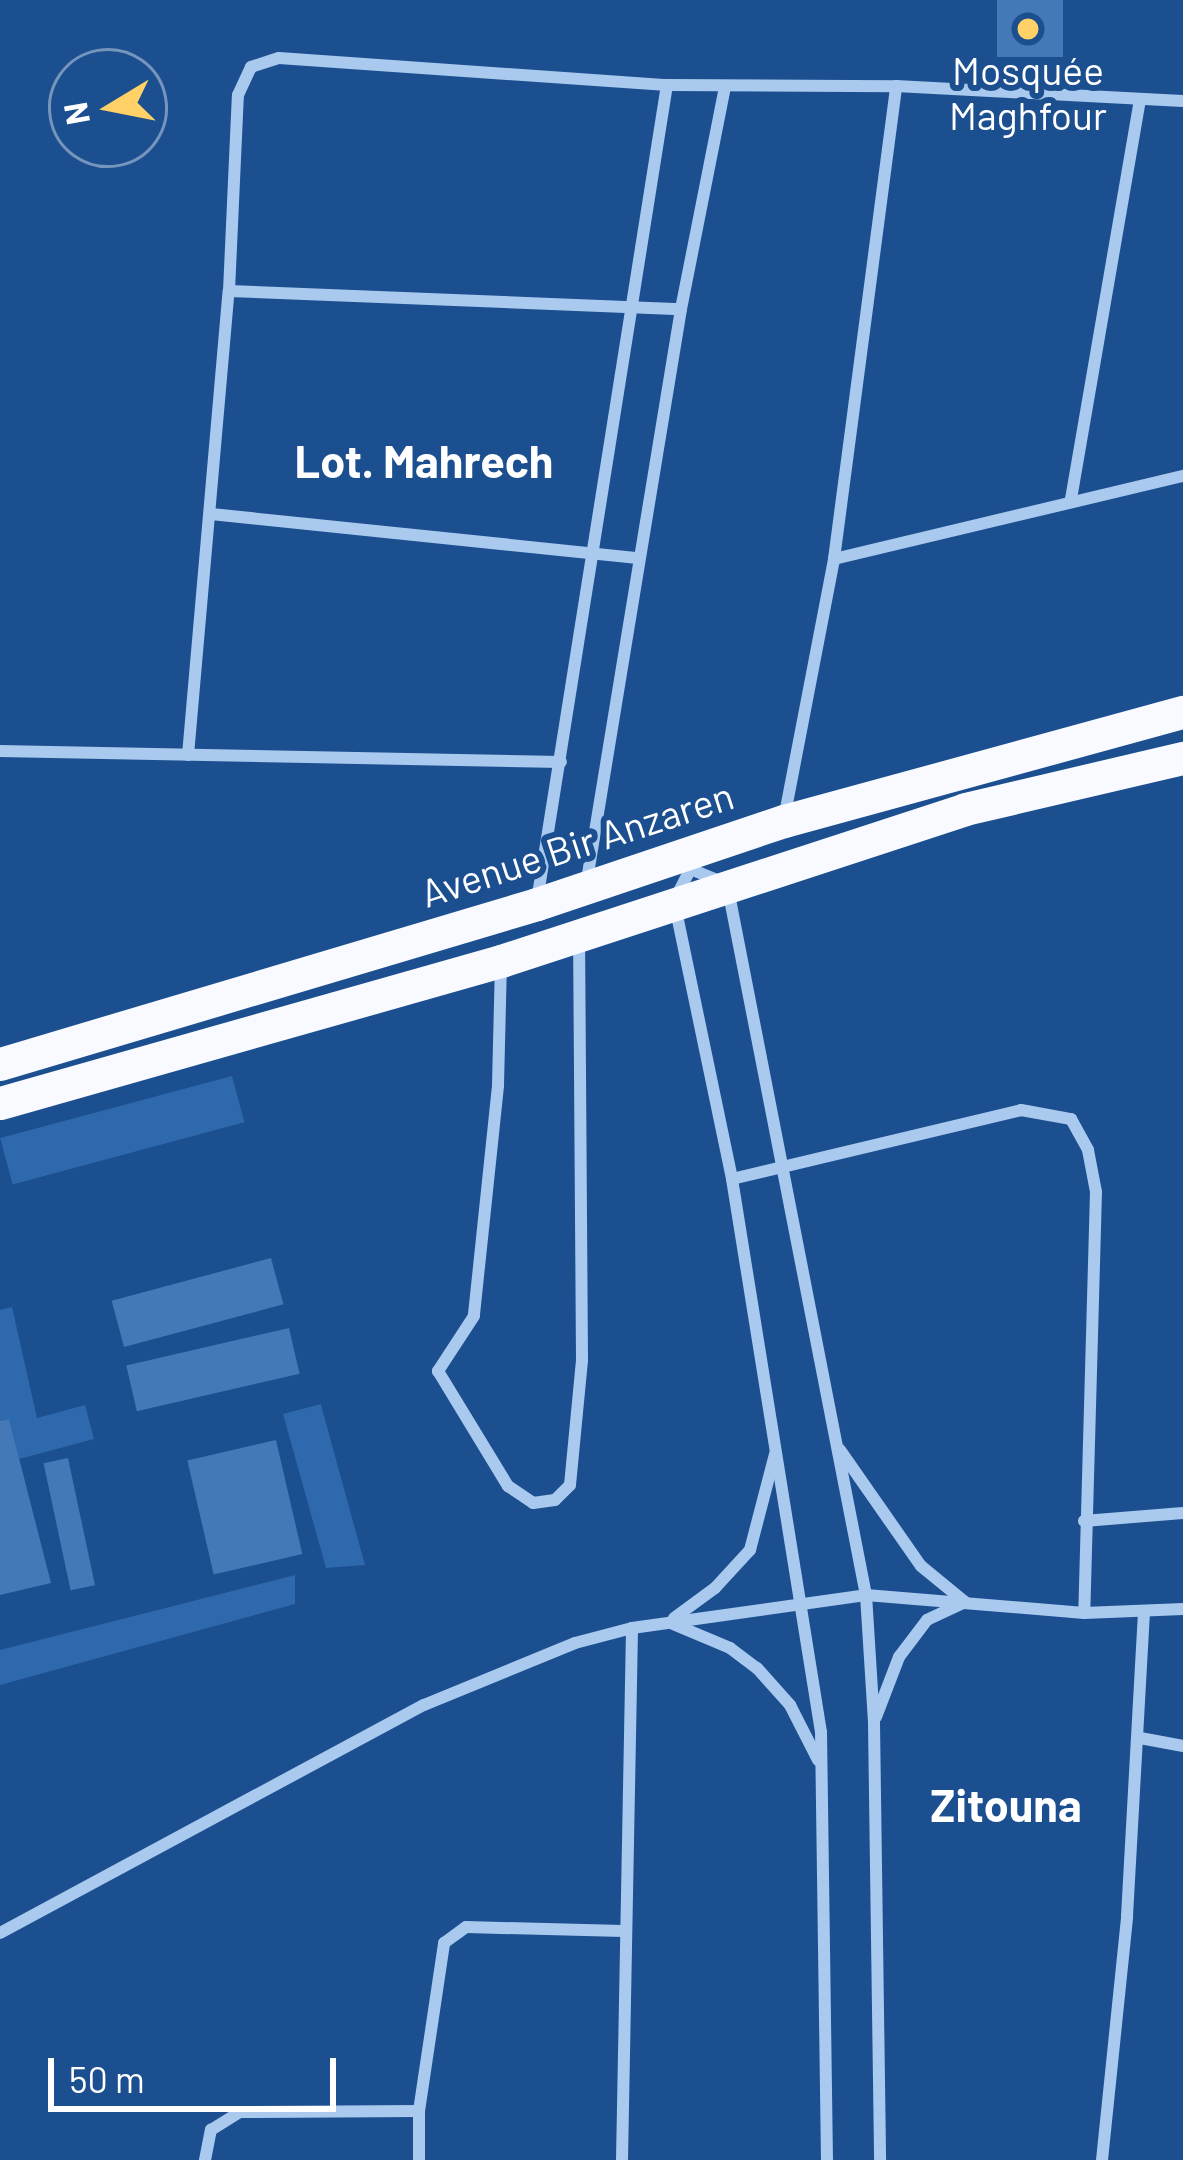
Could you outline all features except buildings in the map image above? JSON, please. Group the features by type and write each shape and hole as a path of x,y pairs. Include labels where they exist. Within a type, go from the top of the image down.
{"highway":[{"name":"Avenue Bir Anzaren","path":"0,1064 537,904 784,821 1183,712"},
{"path":"0,1102 501,961 965,809 1183,758"}],"street":[{"path":"188,755 229,290 238,94 251,67 278,58 668,85 896,86 1183,101"},
{"path":"537,904 668,85"},
{"path":"586,887 681,309 725,86"},
{"path":"784,821 834,559 896,86"},
{"path":"1070,499 1140,99"},
{"path":"229,290 681,309"},
{"path":"834,559 1070,499 1183,476"},
{"path":"211,514 638,558"},
{"path":"0,751 561,762"},
{"path":"827,2160 822,1767 802,1600 732,1179 674,902 688,857 727,884 866,1594 874,1723 880,2160"},
{"path":"501,961 498,1087 474,1316 438,1371 508,1486 532,1503 555,1500 571,1485 582,1360 579,934"},
{"path":"732,1179 782,1163 1021,1110 1071,1119 1088,1150 1096,1192 1084,1612"},
{"path":"836,1444 921,1566 965,1602"},
{"path":"668,1622 715,1588 749,1550 776,1448"},
{"path":"1084,1521 1183,1513"},
{"path":"0,1933 424,1705 509,1666 632,1628 866,1594 1084,1612 1183,1609"},
{"path":"874,1723 899,1657 927,1620 965,1602"},
{"path":"1102,2160 1140,1738 1144,1610"},
{"path":"668,1622 730,1648 757,1668 790,1705 822,1767"},
{"path":"622,2160 632,1628"},
{"path":"1140,1738 1183,1746"},
{"path":"419,2160 419,2111 436,1968 444,1943 466,1928 623,1931"},
{"path":"205,2160 211,2130 240,2112 419,2111"}],"shaded area":[{"path":"232,1076 244,1122 13,1184 0,1138"},
{"path":"12,1307 37,1418 85,1405 94,1439 19,1459 9,1419 0,1421 0,1310"},
{"path":"321,1404 365,1565 326,1568 283,1414"},
{"path":"295,1575 295,1604 0,1685 0,1650"}],"place":[{"name":"Mosquée Maghfour","path":"1028,29"}],"district":[{"name":"Lot. Mahrech","path":"424,461"},
{"name":"Zitouna","path":"1006,1805"}]}
